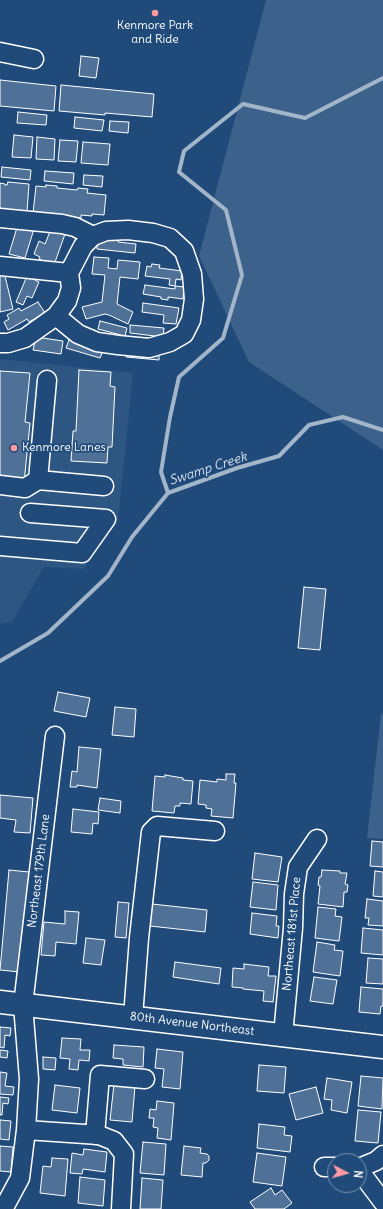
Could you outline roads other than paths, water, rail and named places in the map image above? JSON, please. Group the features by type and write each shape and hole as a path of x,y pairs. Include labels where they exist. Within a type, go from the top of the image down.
{"main road":[{"name":"80th Avenue Northeast","path":"0,1002 383,1047"}],"street":[{"path":"0,52 34,59"},
{"path":"0,218 62,224 76,227 93,236"},
{"path":"0,343 8,343 25,338 56,316 68,301 71,288 69,273 83,246 93,236 106,231 128,230 153,233 170,238 184,251 192,274 194,299 191,320 184,334 170,342 149,348 97,342 78,334 56,316"},
{"path":"0,266 69,273"},
{"path":"38,480 47,380"},
{"path":"0,486 25,488 38,480 104,486"},
{"path":"0,546 82,554 106,519 30,513"},
{"name":"Northeast 179th Lane","path":"6,1204 20,1178 26,1130 29,1079 23,1005 55,736"},
{"path":"133,1017 139,938 151,832 157,826 215,831"},
{"name":"Northeast 181st Place","path":"283,1035 293,928 294,894 298,868 317,839"},
{"path":"95,1135 100,1076 145,1079"},
{"path":"26,1130 95,1135 114,1141 124,1154 121,1209"},
{"path":"367,1165 376,1161 383,1155"},
{"path":"367,1180 383,1202"}],"waterway":[{"path":"168,493 161,472 170,417 179,377 223,338 242,275 226,210 179,172 184,151 243,104 305,118 383,78"},
{"name":"Swamp Creek","path":"0,661 48,633 108,576 132,537 168,493 237,468 279,456 309,425 343,417 383,430"}],"place":[{"name":"Kenmore Park and Ride","path":"155,13"},
{"name":"Kenmore Lanes","path":"14,448"}]}
